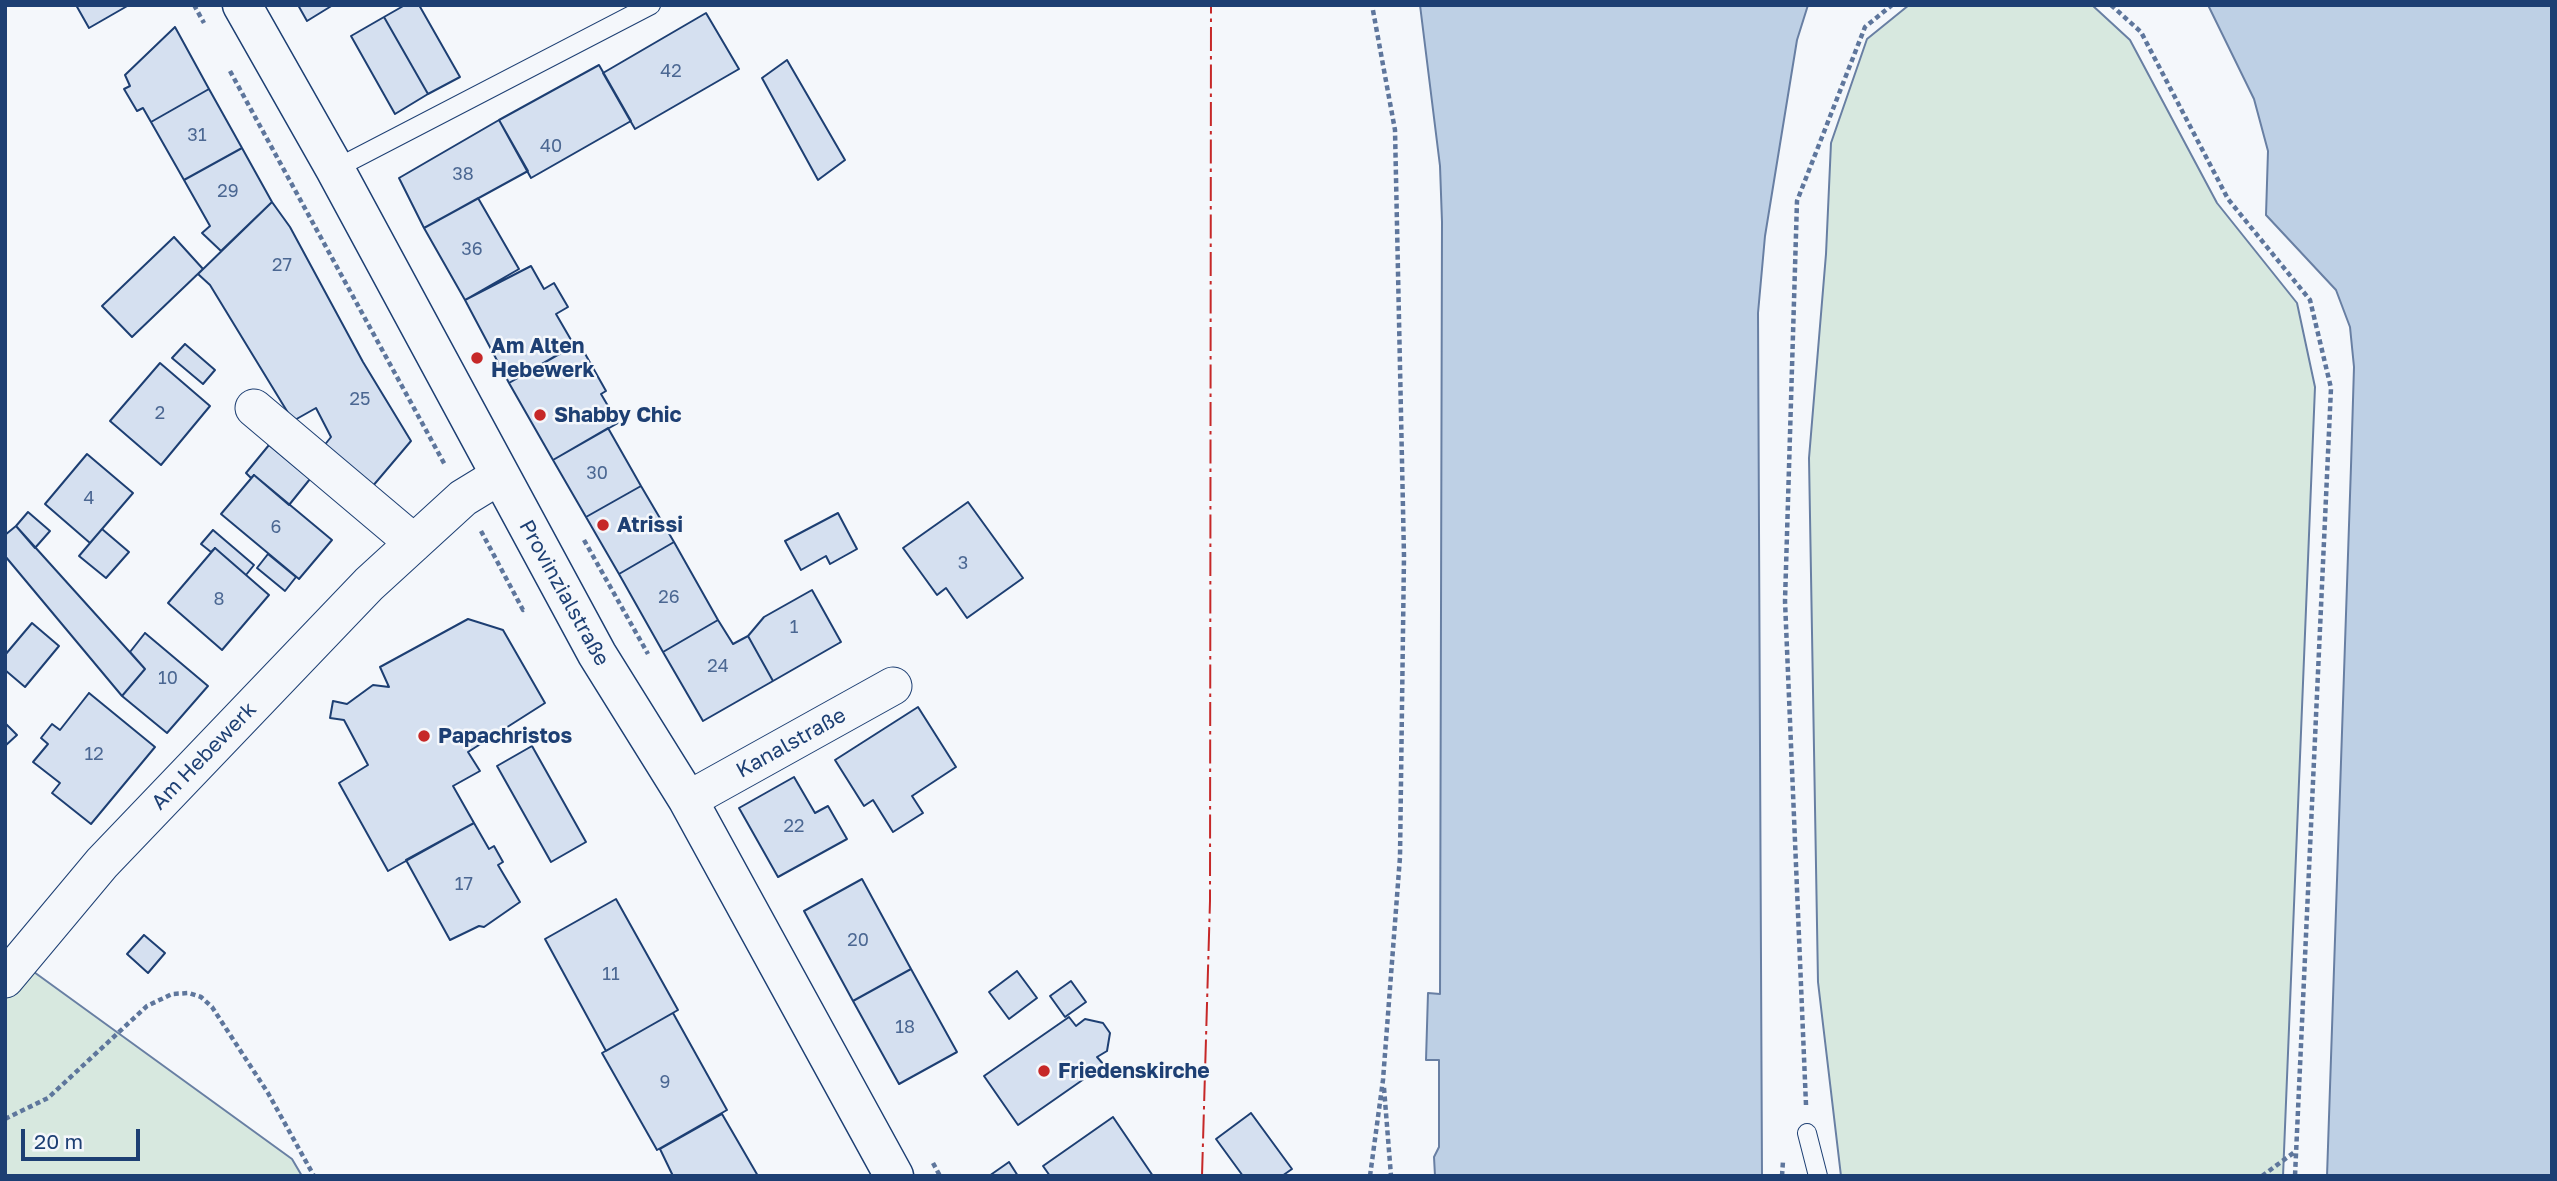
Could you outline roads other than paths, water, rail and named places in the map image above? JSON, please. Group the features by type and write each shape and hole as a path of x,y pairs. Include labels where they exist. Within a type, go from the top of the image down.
{"main road":[{"name":"Provinzialstraße","path":"242,5 335,169 597,654 688,800 894,1176"}],"street":[{"path":"254,408 414,543"},
{"name":"Am Hebewerk","path":"5,979 102,863 369,584 463,498 499,476"},
{"name":"Kanalstraße","path":"688,800 893,686"}],"lane":[{"path":"335,169 650,5"},
{"path":"1807,1133 1818,1176"}],"water":[{"path":"1420,5 1808,5 1797,40 1765,236 1758,313 1762,1176 1435,1176 1434,1157 1439,1147 1439,1060 1426,1060 1428,993 1440,994 1442,222 1440,166"},
{"path":"2208,5 2552,5 2552,1176 2327,1176 2354,367 2350,327 2336,290 2266,215 2268,151 2254,99"}],"place":[{"name":"Am Alten Hebewerk","path":"477,358"},
{"name":"Shabby Chic","path":"540,415"},
{"name":"Atrissi","path":"603,525"},
{"name":"Papachristos","path":"424,736"},
{"name":"Friedenskirche","path":"1044,1071"}]}
